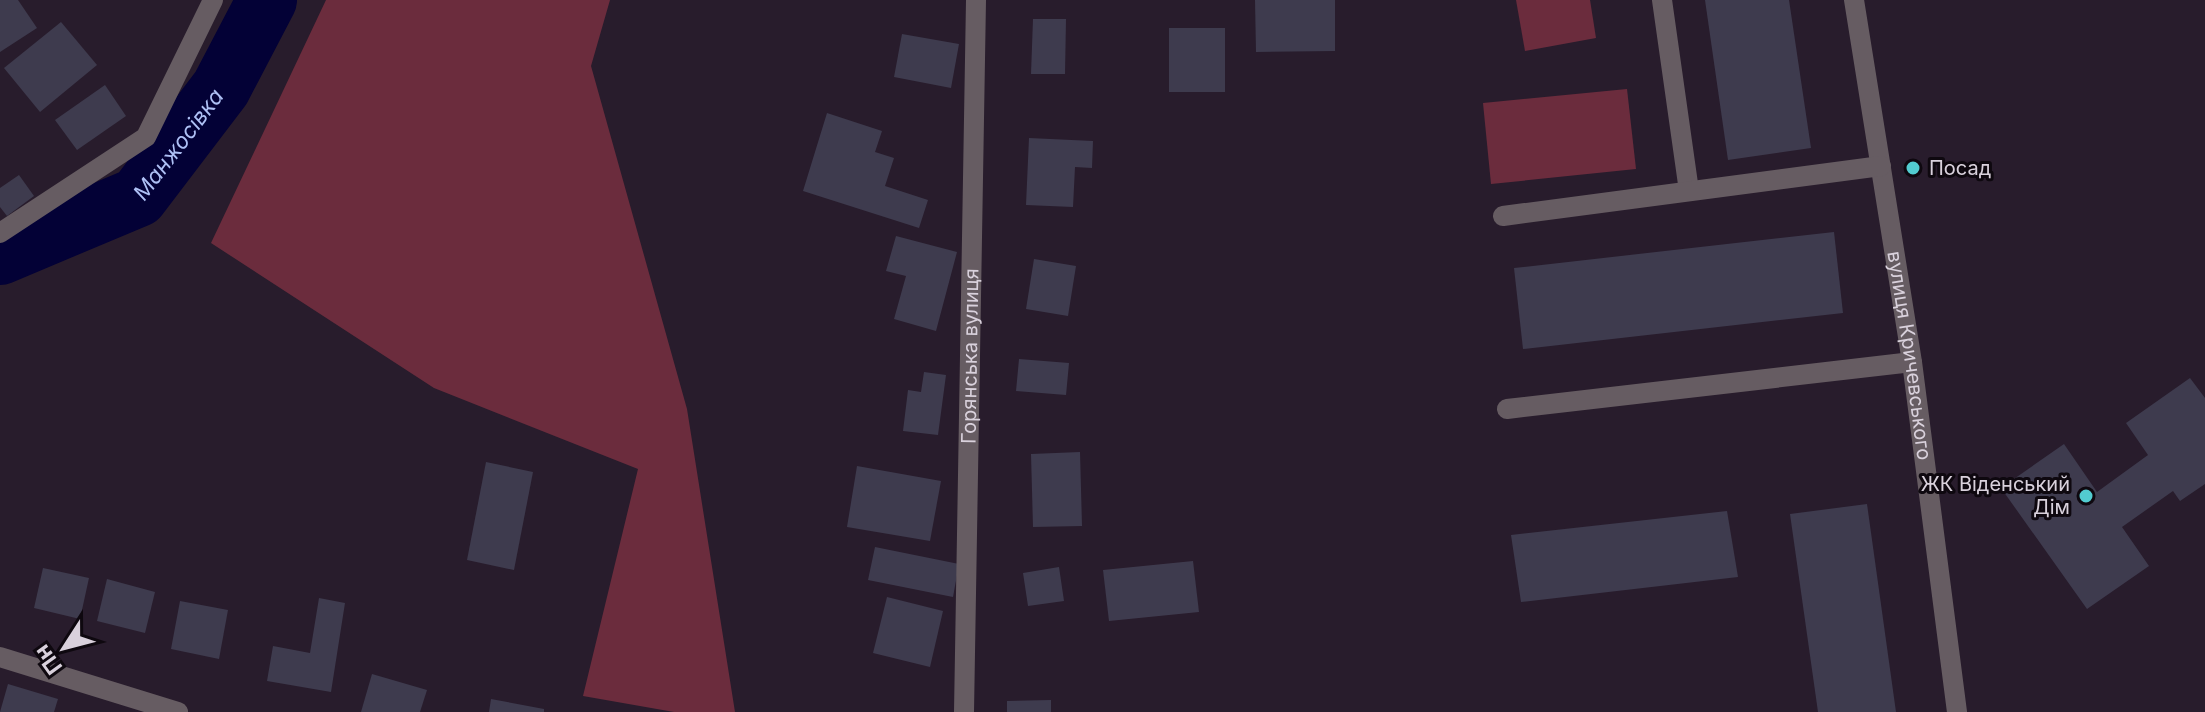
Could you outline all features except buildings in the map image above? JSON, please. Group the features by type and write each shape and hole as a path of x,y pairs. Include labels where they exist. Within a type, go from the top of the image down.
{"street":[{"path":"0,233 146,137 213,0"},
{"name":"Горянська вулиця","path":"964,712 976,0"},
{"path":"1662,0 1689,191"},
{"name":"вулиця Кричевського","path":"1854,0 1912,362 1957,712"},
{"path":"1503,216 1881,166"},
{"path":"1507,409 1912,362"},
{"path":"0,657 178,712"}],"shaded area":[{"path":"326,0 610,0 591,66 687,409 735,712 674,712 583,696 638,469 434,388 211,243"},
{"path":"1516,0 1590,0 1596,38 1525,51"},
{"path":"1627,89 1636,169 1491,184 1483,103"}],"waterway":[{"name":"Манжосівка","path":"0,255 138,197 221,88 267,0"}],"place":[{"name":"Посад","path":"1913,168"},
{"name":"ЖК Віденський Дім","path":"2086,496"}]}
